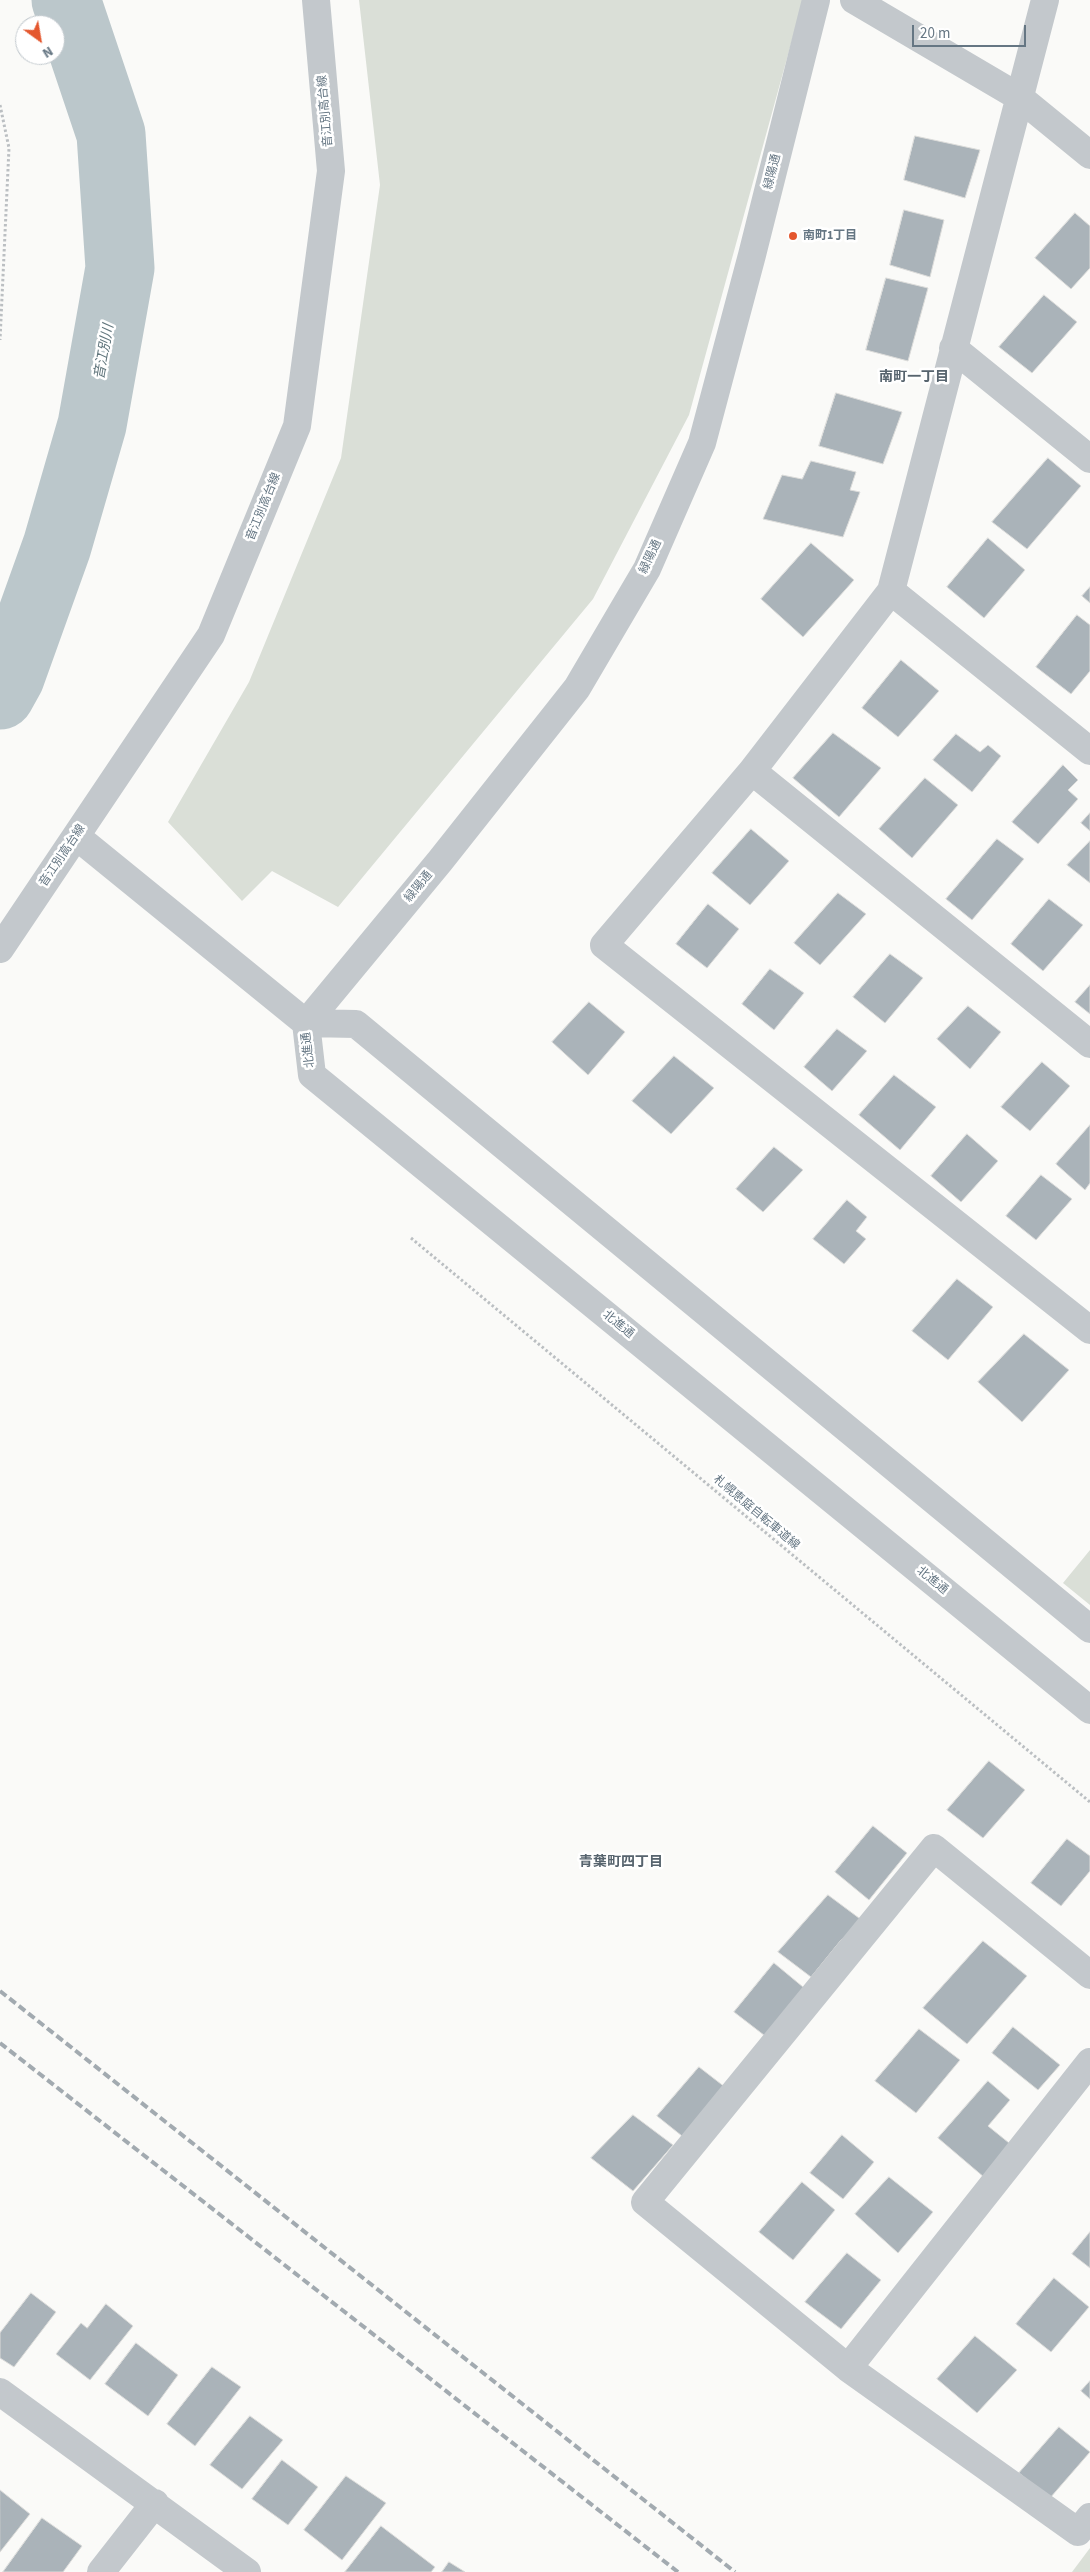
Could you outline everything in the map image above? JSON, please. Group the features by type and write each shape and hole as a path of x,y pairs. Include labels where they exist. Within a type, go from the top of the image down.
{"street":[{"name":"音江別高台線","path":"0,949 211,635 297,426 332,171 316,0"},
{"name":"緑陽通","path":"306,1023 440,861 577,688 647,569 702,443 752,256 816,0"},
{"path":"854,0 1019,97 1090,155"},
{"path":"1045,0 891,591 752,771 604,945 1090,1330"},
{"path":"953,348 1090,459"},
{"path":"891,591 1090,751"},
{"path":"752,771 1090,1044"},
{"path":"76,836 306,1023"},
{"name":"北進通","path":"1090,1629 356,1024 306,1023 312,1075 1090,1710"},
{"path":"1090,1975 934,1848 645,2202 848,2368 1078,2532 1090,2517"},
{"path":"848,2368 1090,2062"},
{"path":"0,2392 247,2572"},
{"path":"100,2572 154,2503"}],"path":[{"path":"0,105 9,148 0,340"},
{"name":"札幌恵庭自転車道線","path":"412,1238 1090,1802"}],"shaded area":[{"path":"359,0 803,0 689,415 593,599 338,907 272,871 242,901 168,822 249,682 341,458 380,185"},
{"path":"1090,1550 1090,1605 1063,1583"},
{"path":"1090,2548 1090,2572 1072,2572"}],"building":[{"path":"915,136 980,150 965,198 904,180"},
{"path":"904,210 944,220 930,277 890,265"},
{"path":"1075,213 1090,226 1090,268 1071,289 1035,258"},
{"path":"886,278 928,288 908,361 866,350"},
{"path":"1044,295 1077,322 1032,373 999,347"},
{"path":"836,393 902,412 883,464 819,446"},
{"path":"1048,458 1081,486 1027,549 992,522"},
{"path":"811,461 856,472 850,490 860,492 843,537 763,519 782,475 802,479"},
{"path":"988,538 1025,570 984,618 947,587"},
{"path":"811,543 854,580 803,637 761,599"},
{"path":"1090,587 1090,603 1082,596"},
{"path":"1077,615 1090,625 1090,671 1071,694 1036,667"},
{"path":"901,660 939,691 898,737 862,708"},
{"path":"833,733 881,768 839,817 793,778"},
{"path":"956,734 980,752 988,745 1001,756 972,792 933,760"},
{"path":"1063,765 1078,780 1068,790 1078,799 1038,844 1012,822"},
{"path":"925,778 958,805 912,858 879,829"},
{"path":"1090,813 1090,831 1081,823"},
{"path":"751,829 789,861 750,905 712,873"},
{"path":"997,839 1024,859 972,920 946,899"},
{"path":"1090,841 1090,883 1067,865"},
{"path":"838,893 866,914 820,965 794,943"},
{"path":"1049,899 1083,925 1043,971 1011,944"},
{"path":"708,904 739,929 707,968 676,944"},
{"path":"890,954 923,978 885,1023 853,997"},
{"path":"770,969 804,993 774,1030 742,1004"},
{"path":"1090,985 1090,1014 1075,1002"},
{"path":"589,1002 625,1032 588,1075 552,1042"},
{"path":"968,1006 1001,1032 970,1069 937,1039"},
{"path":"837,1029 867,1051 832,1091 804,1067"},
{"path":"674,1056 714,1088 671,1134 632,1101"},
{"path":"1042,1062 1070,1086 1030,1131 1001,1107"},
{"path":"894,1075 936,1107 900,1150 859,1115"},
{"path":"1090,1125 1090,1183 1085,1190 1056,1164"},
{"path":"967,1134 998,1161 961,1202 931,1176"},
{"path":"774,1147 803,1170 763,1212 736,1189"},
{"path":"1041,1175 1072,1199 1036,1240 1006,1216"},
{"path":"847,1200 867,1217 856,1231 866,1239 844,1264 813,1239"},
{"path":"957,1279 993,1307 948,1360 912,1331"},
{"path":"1024,1334 1069,1370 1022,1422 978,1382"},
{"path":"989,1761 1025,1790 983,1838 947,1810"},
{"path":"873,1826 907,1853 869,1900 835,1872"},
{"path":"1067,1839 1090,1856 1090,1871 1061,1906 1031,1883"},
{"path":"828,1895 867,1924 841,1940 811,1977 778,1952"},
{"path":"983,1941 1027,1976 967,2044 923,2008"},
{"path":"774,1963 809,1992 769,2039 734,2012"},
{"path":"1013,2027 1060,2065 1038,2090 992,2053"},
{"path":"919,2029 960,2060 916,2113 875,2081"},
{"path":"699,2067 730,2091 687,2140 657,2116"},
{"path":"988,2081 1010,2100 988,2126 1014,2147 985,2178 938,2138"},
{"path":"633,2115 673,2145 633,2191 591,2158"},
{"path":"842,2135 874,2162 843,2199 810,2173"},
{"path":"889,2177 933,2212 898,2253 855,2214"},
{"path":"802,2182 835,2210 793,2260 759,2232"},
{"path":"1090,2232 1090,2268 1072,2254"},
{"path":"847,2253 881,2280 841,2329 805,2302"},
{"path":"1054,2278 1089,2307 1051,2352 1016,2324"},
{"path":"31,2293 56,2312 14,2367 0,2358 0,2333"},
{"path":"106,2304 133,2326 90,2380 56,2354 81,2323 87,2328"},
{"path":"975,2336 1017,2370 977,2413 937,2379"},
{"path":"136,2343 178,2375 148,2416 105,2384"},
{"path":"212,2367 241,2387 195,2446 167,2424"},
{"path":"1090,2381 1090,2399 1081,2391"},
{"path":"250,2416 283,2440 242,2489 210,2465"},
{"path":"1059,2427 1090,2452 1050,2498 1019,2473"},
{"path":"282,2460 318,2487 288,2525 252,2499"},
{"path":"346,2476 386,2503 342,2560 304,2530"},
{"path":"0,2490 30,2514 0,2552"},
{"path":"42,2518 82,2546 63,2572 3,2572"},
{"path":"381,2526 435,2567 431,2572 345,2572"},
{"path":"449,2562 465,2572 442,2572"}],"waterway":[{"name":"音江別川","path":"0,695 10,677 57,546 92,425 120,268 111,134 66,0"}],"railway":[{"path":"0,1991 735,2572"},
{"path":"0,2043 678,2572"}],"place":[{"name":"南町1丁目","path":"793,236"}],"district":[{"name":"南町一丁目","path":"914,378"},
{"name":"青葉町四丁目","path":"621,1863"}]}
